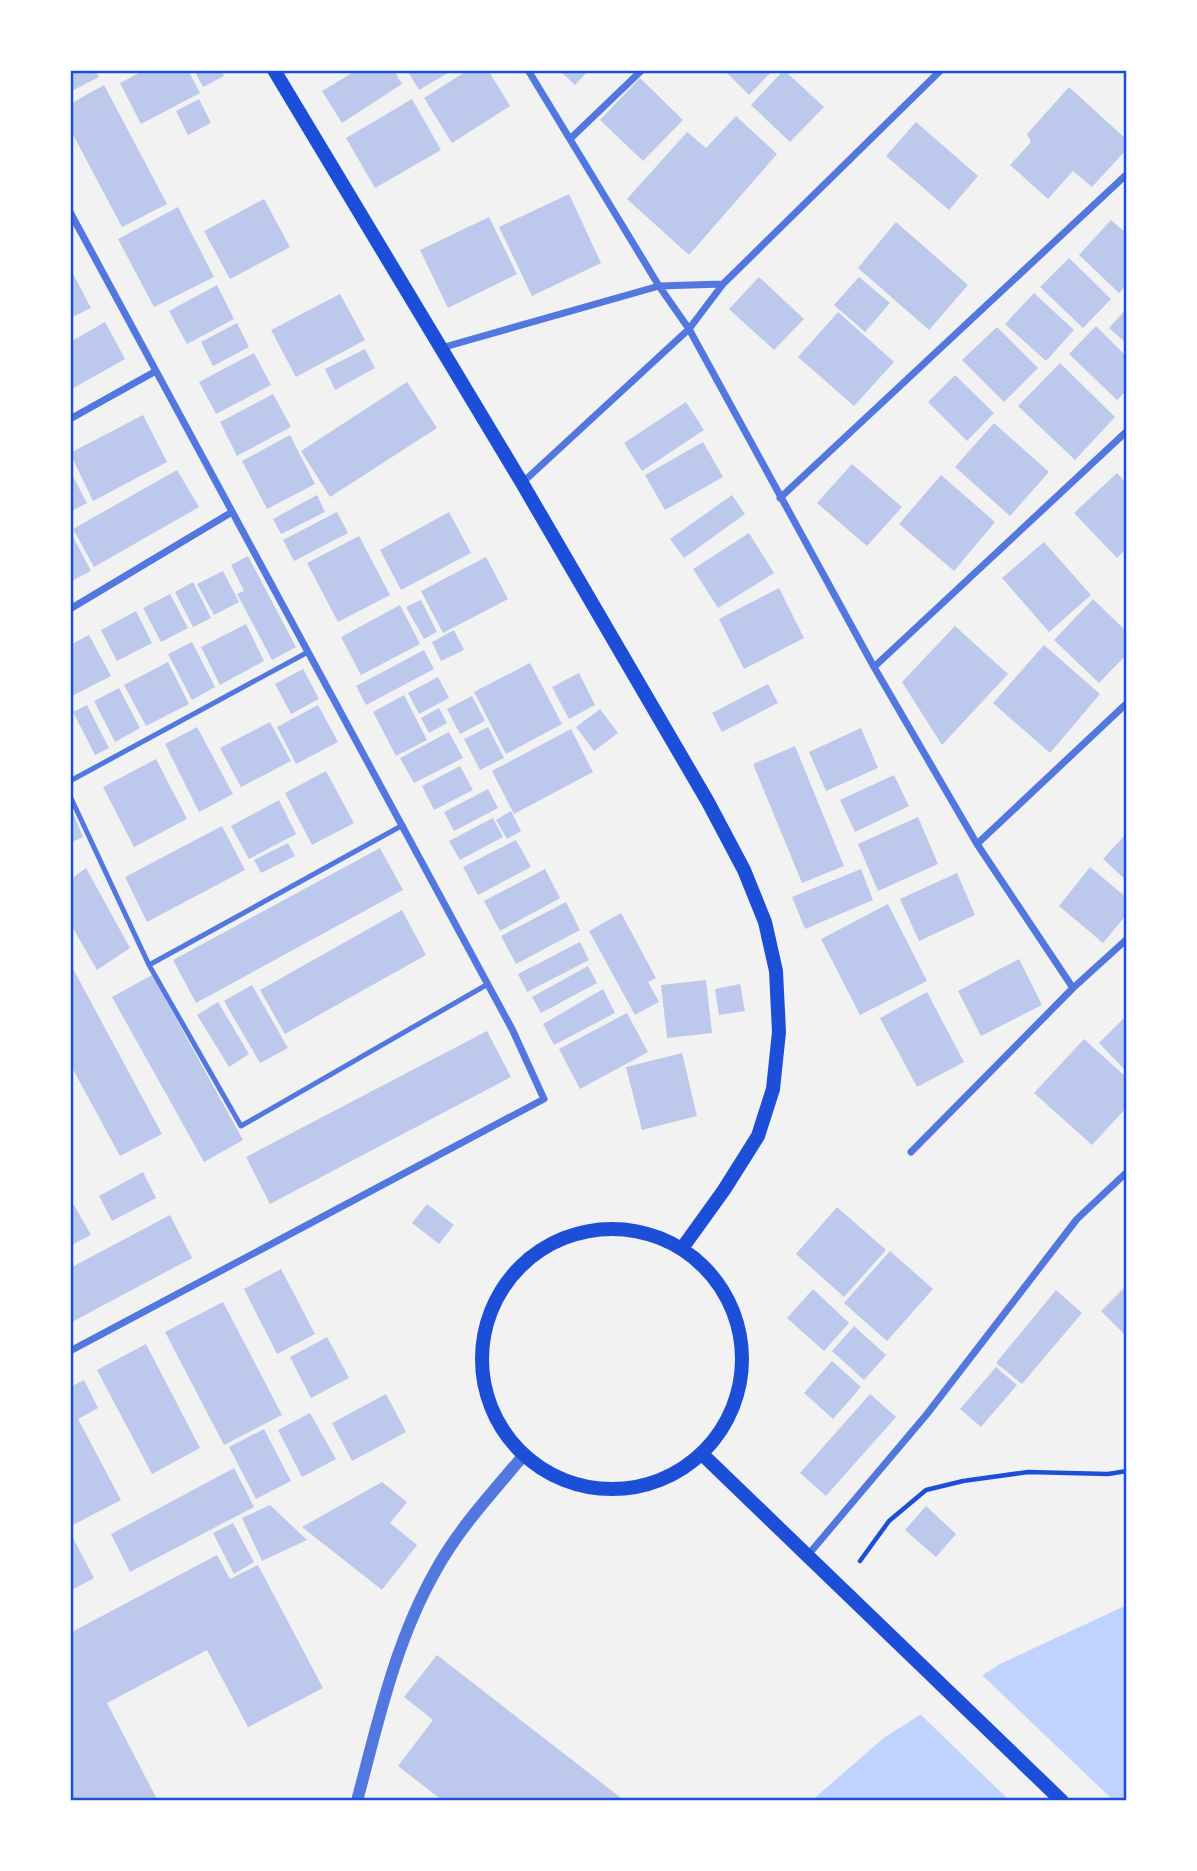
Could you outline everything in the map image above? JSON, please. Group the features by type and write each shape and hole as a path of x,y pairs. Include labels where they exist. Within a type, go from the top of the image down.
{"main road":[{"path":"274,70 522,483 708,802 744,870 765,922 776,971 779,1032 773,1089 758,1136 724,1190 682,1247"},
{"path":"601,1229 635,1230 682,1247 698,1259 722,1286 737,1320 743,1356 739,1392 725,1426 702,1454 676,1474 645,1487 612,1490 580,1487 550,1475 523,1456 501,1430 487,1400 482,1367 484,1334 495,1302 514,1274 539,1251 569,1236 601,1229"},
{"path":"702,1454 1062,1801"}],"street":[{"path":"528,70 659,286 689,329 874,667 976,844 1073,988"},
{"path":"570,139 642,70"},
{"path":"522,483 689,329 723,284 941,70"},
{"path":"780,498 1127,174"},
{"path":"70,212 73,226 156,371 488,984 544,1099 70,1351"},
{"path":"441,348 659,286 723,284"},
{"path":"70,419 156,371"},
{"path":"874,667 1127,431"},
{"path":"70,609 232,512"},
{"path":"976,844 1127,703"},
{"path":"911,1152 1073,988 1127,939"},
{"path":"807,1556 927,1414 1077,1219 1127,1172"},
{"path":"357,1801 391,1673 410,1621 451,1547 523,1456"}],"lane":[{"path":"70,781 308,652"},
{"path":"70,796 149,965 241,1126 488,984"},
{"path":"149,965 402,825"}],"path":[{"path":"840,1588 890,1521 926,1490 963,1480 1028,1472 1108,1474 1127,1471"}],"water":[{"path":"1127,1605 1127,1801 811,1801 885,1737 1000,1664"}],"pier":[{"path":"980,1673 1114,1801 1010,1801 918,1712"}],"building":[{"path":"70,70 95,70 99,77 70,92"},
{"path":"145,70 188,70 200,93 141,124 120,83"},
{"path":"194,70 221,70 224,76 203,87"},
{"path":"357,70 394,70 402,84 342,123 322,91"},
{"path":"407,70 453,70 419,90"},
{"path":"468,70 488,70 510,106 452,143 424,98"},
{"path":"559,70 589,70 575,85"},
{"path":"724,70 773,70 749,95"},
{"path":"784,70 824,107 790,142 751,105"},
{"path":"640,78 683,120 643,161 600,120"},
{"path":"104,85 167,204 122,227 70,129 70,104"},
{"path":"1069,87 1127,140 1127,149 1092,187 1073,171 1048,199 1010,165 1031,142 1027,134"},
{"path":"199,99 211,123 188,135 176,111"},
{"path":"412,99 441,150 375,188 346,138"},
{"path":"736,116 777,154 689,255 627,199 687,132 706,148"},
{"path":"916,122 978,176 949,210 886,156"},
{"path":"569,194 601,263 532,296 499,227"},
{"path":"264,199 290,247 230,279 204,231"},
{"path":"178,207 214,277 154,307 118,239"},
{"path":"489,217 517,274 448,308 420,250"},
{"path":"1111,220 1127,234 1127,284 1119,293 1079,255"},
{"path":"896,222 968,285 929,330 858,268"},
{"path":"1069,258 1111,299 1083,328 1040,287"},
{"path":"70,268 91,308 70,318"},
{"path":"759,277 804,319 774,350 729,309"},
{"path":"859,277 890,303 865,332 834,305"},
{"path":"217,285 234,319 187,344 169,311"},
{"path":"1034,293 1074,330 1046,361 1005,324"},
{"path":"340,294 365,340 296,377 271,330"},
{"path":"1127,308 1127,344 1109,328"},
{"path":"838,312 894,362 854,406 798,357"},
{"path":"105,322 125,359 70,390 70,342"},
{"path":"237,323 249,347 213,366 201,342"},
{"path":"1096,326 1127,357 1127,390 1117,400 1069,354"},
{"path":"997,327 1038,368 1004,402 962,360"},
{"path":"365,349 375,368 335,390 325,369"},
{"path":"254,353 271,385 216,414 199,382"},
{"path":"1060,363 1115,417 1075,460 1018,406"},
{"path":"955,375 994,413 967,441 928,402"},
{"path":"407,382 437,428 330,497 301,451"},
{"path":"273,394 291,427 237,456 220,422"},
{"path":"686,402 704,430 642,471 624,443"},
{"path":"143,415 167,462 93,501 70,453"},
{"path":"994,423 1049,472 1010,516 955,467"},
{"path":"290,435 315,484 267,509 242,461"},
{"path":"703,442 723,477 665,510 645,475"},
{"path":"852,464 902,507 867,546 817,503"},
{"path":"177,470 199,507 94,567 73,529"},
{"path":"70,471 87,503 70,512"},
{"path":"1117,473 1127,484 1127,548 1117,558 1074,513"},
{"path":"941,475 995,522 954,571 899,524"},
{"path":"317,495 325,512 281,534 273,519"},
{"path":"732,495 745,514 684,558 670,539"},
{"path":"337,512 348,533 294,561 283,540"},
{"path":"449,512 471,553 401,590 380,550"},
{"path":"70,531 91,571 70,582"},
{"path":"749,533 774,573 718,608 693,569"},
{"path":"359,536 390,595 338,622 307,563"},
{"path":"1044,542 1091,595 1049,632 1002,578"},
{"path":"248,556 296,647 272,660 237,594 244,591 231,565"},
{"path":"486,557 508,599 443,633 421,591"},
{"path":"223,571 239,602 214,615 197,584"},
{"path":"193,582 211,618 193,627 175,592"},
{"path":"779,588 804,638 744,669 719,619"},
{"path":"170,594 188,628 161,642 143,608"},
{"path":"1093,599 1127,632 1127,654 1099,683 1054,640"},
{"path":"421,600 437,632 424,639 406,607"},
{"path":"400,605 420,644 361,675 341,637"},
{"path":"136,611 152,643 117,661 101,630"},
{"path":"246,624 264,661 220,685 201,647"},
{"path":"955,626 1008,674 942,745 902,682"},
{"path":"454,630 464,650 441,661 432,642"},
{"path":"89,635 111,676 70,697 70,645"},
{"path":"192,642 215,687 192,700 168,654"},
{"path":"1044,645 1100,694 1050,753 993,703"},
{"path":"424,650 434,669 366,705 356,686"},
{"path":"168,662 189,704 146,726 124,685"},
{"path":"530,663 562,724 506,754 474,692"},
{"path":"303,669 319,699 291,714 275,684"},
{"path":"579,673 595,705 569,719 552,687"},
{"path":"438,677 449,698 419,714 408,693"},
{"path":"768,684 778,703 722,732 712,713"},
{"path":"119,688 140,728 115,742 94,701"},
{"path":"404,695 427,740 396,756 373,712"},
{"path":"472,696 485,721 460,734 447,709"},
{"path":"87,705 109,748 95,755 73,712"},
{"path":"318,705 338,742 296,764 277,727"},
{"path":"439,708 447,723 429,733 421,718"},
{"path":"600,709 618,733 594,751 576,727"},
{"path":"270,722 291,761 241,787 220,748"},
{"path":"197,727 233,794 199,812 165,744"},
{"path":"488,727 504,758 480,770 464,739"},
{"path":"861,728 878,768 826,791 809,752"},
{"path":"571,729 593,772 514,814 492,771"},
{"path":"449,732 463,758 414,783 400,758"},
{"path":"795,746 844,866 802,883 753,764"},
{"path":"156,759 187,819 134,847 103,787"},
{"path":"460,766 473,790 434,810 422,786"},
{"path":"326,771 354,823 312,845 285,793"},
{"path":"894,775 909,806 855,832 840,800"},
{"path":"488,789 498,808 454,831 444,812"},
{"path":"279,800 296,834 249,859 231,826"},
{"path":"511,811 521,831 507,839 496,820"},
{"path":"73,813 83,837 70,843 70,815"},
{"path":"918,817 938,864 878,891 858,844"},
{"path":"493,818 503,837 460,860 449,841"},
{"path":"222,826 245,870 147,922 125,877"},
{"path":"1127,833 1127,881 1103,859"},
{"path":"516,840 531,867 478,895 463,867"},
{"path":"288,843 295,856 261,873 254,860"},
{"path":"380,848 403,890 196,1003 173,960"},
{"path":"1090,867 1127,898 1127,914 1103,943 1059,906"},
{"path":"86,868 130,948 97,970 70,923 70,880"},
{"path":"545,869 560,898 500,931 484,901"},
{"path":"861,869 873,900 805,929 792,897"},
{"path":"957,873 975,915 919,941 900,899"},
{"path":"566,902 580,930 516,964 501,936"},
{"path":"888,904 927,981 860,1015 821,939"},
{"path":"402,910 426,955 285,1034 260,990"},
{"path":"621,913 656,978 648,982 659,1002 635,1015 589,931"},
{"path":"580,942 589,960 527,992 518,974"},
{"path":"1019,959 1042,1005 981,1036 958,991"},
{"path":"70,963 162,1134 120,1156 70,1064"},
{"path":"588,966 597,983 541,1013 532,997"},
{"path":"152,975 243,1140 204,1162 112,997"},
{"path":"706,980 712,1033 667,1038 661,985"},
{"path":"740,984 745,1011 719,1015 715,989"},
{"path":"252,985 288,1048 260,1063 224,1001"},
{"path":"603,989 615,1013 554,1045 543,1024"},
{"path":"927,992 964,1062 917,1087 880,1018"},
{"path":"218,1002 249,1054 229,1067 197,1015"},
{"path":"627,1013 648,1052 580,1089 559,1049"},
{"path":"1123,1019 1127,1023 1127,1072 1099,1043"},
{"path":"487,1031 511,1077 270,1204 246,1157"},
{"path":"1084,1039 1127,1078 1127,1107 1092,1145 1034,1093"},
{"path":"682,1053 697,1116 642,1130 626,1067"},
{"path":"143,1172 156,1198 112,1221 99,1196"},
{"path":"427,1204 454,1225 439,1244 412,1223"},
{"path":"74,1205 91,1235 70,1246 70,1207"},
{"path":"837,1207 886,1250 844,1297 796,1254"},
{"path":"170,1215 192,1258 70,1323 70,1268"},
{"path":"890,1251 933,1289 887,1341 844,1303"},
{"path":"281,1269 315,1334 277,1354 244,1289"},
{"path":"1127,1285 1127,1337 1101,1311"},
{"path":"813,1289 849,1323 824,1351 787,1318"},
{"path":"1056,1290 1082,1313 1022,1384 996,1363"},
{"path":"223,1302 282,1415 224,1445 165,1332"},
{"path":"854,1326 886,1355 864,1380 832,1351"},
{"path":"327,1337 349,1378 311,1398 290,1357"},
{"path":"146,1344 200,1448 152,1474 97,1370"},
{"path":"832,1361 861,1387 833,1419 804,1393"},
{"path":"996,1367 1017,1385 981,1427 960,1409"},
{"path":"84,1380 98,1408 78,1419 121,1500 71,1526 70,1387"},
{"path":"386,1394 406,1432 352,1461 332,1423"},
{"path":"870,1394 896,1417 826,1496 800,1473"},
{"path":"310,1413 336,1459 302,1477 278,1430"},
{"path":"264,1429 291,1481 256,1499 229,1447"},
{"path":"234,1468 254,1507 130,1572 111,1534"},
{"path":"382,1482 407,1502 390,1523 417,1545 382,1590 302,1527"},
{"path":"270,1505 307,1540 262,1561 242,1518"},
{"path":"926,1506 956,1534 936,1557 905,1530"},
{"path":"233,1523 254,1562 234,1574 213,1533"},
{"path":"73,1538 94,1578 70,1591 70,1540"},
{"path":"217,1555 230,1579 258,1565 323,1688 248,1727 207,1650 107,1703 158,1801 70,1801 70,1633"},
{"path":"437,1655 625,1801 443,1801 398,1766 433,1720 404,1697"}]}
